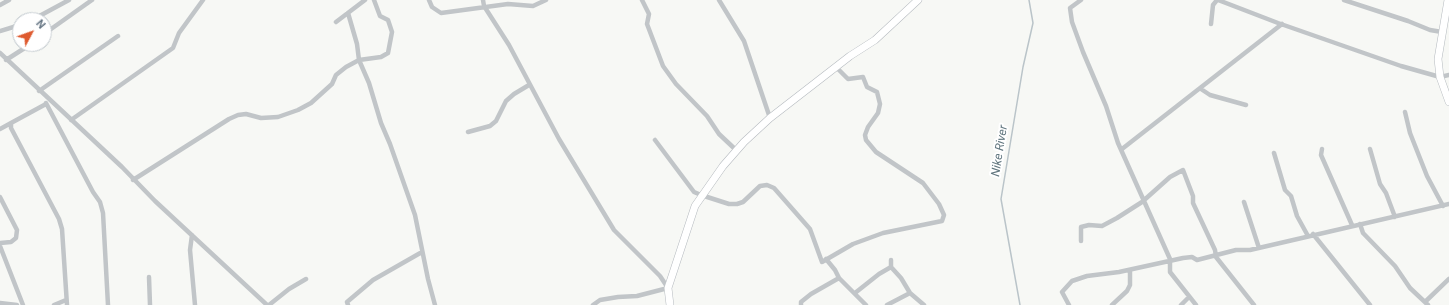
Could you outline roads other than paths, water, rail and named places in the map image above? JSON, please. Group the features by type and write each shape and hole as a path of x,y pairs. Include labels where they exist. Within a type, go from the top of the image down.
{"street":[{"path":"0,5 9,0"},
{"path":"47,12 69,0"},
{"path":"52,28 92,0"},
{"path":"71,120 173,48 179,33 203,0"},
{"path":"336,22 365,0"},
{"path":"134,180 238,115 246,114 261,118 278,117 311,103 332,84 336,76 346,67 359,60 382,57 388,53 392,32 388,20 380,16 374,0"},
{"path":"429,0 432,7 441,12 508,4 533,6 546,0"},
{"path":"482,0 484,6 509,45 566,152 614,230 660,276 668,288"},
{"path":"642,0 649,14 647,24 663,66 676,84 707,116 719,134 736,150"},
{"path":"719,0 744,41 770,118"},
{"path":"670,305 668,288 695,206 701,195 736,150 770,118 836,67 875,40 918,0"},
{"path":"1210,24 1213,5 1218,0 1401,66 1440,77 1449,75"},
{"path":"1344,0 1408,21 1430,30 1442,32"},
{"path":"1448,0 1438,59 1440,77 1449,102"},
{"path":"1078,1 1070,8 1072,22 1106,106 1118,143 1122,149 1170,262 1170,272 1196,305"},
{"path":"348,13 357,44 359,60 369,82 381,123 415,214 422,252 435,305"},
{"path":"1122,149 1201,89 1282,24"},
{"path":"0,31 12,27"},
{"path":"39,91 118,36"},
{"path":"6,60 18,52"},
{"path":"0,53 39,91 47,102 93,192 100,202 103,213 108,305"},
{"path":"655,140 694,192 701,195 729,204 737,204 743,202 760,186 767,185 774,188 810,229 822,262 853,244 883,233 939,223 942,221 944,215 924,182 876,152 866,140 864,135 878,113 880,104 877,92 867,87 863,77 846,78 836,67"},
{"path":"468,132 490,126 496,122 506,101 529,85"},
{"path":"1201,89 1210,95 1246,105"},
{"path":"47,102 71,120 268,305 289,289 306,279"},
{"path":"0,129 47,102"},
{"path":"1405,112 1410,133 1427,176 1443,206"},
{"path":"11,123 11,128 59,219 62,229 66,280 66,302 54,305"},
{"path":"1322,149 1322,155 1352,226"},
{"path":"1370,149 1380,184 1386,193 1394,217"},
{"path":"1274,153 1285,190 1291,196 1300,221 1308,236"},
{"path":"1081,241 1082,227 1089,225 1102,226 1144,200 1170,177 1183,170 1200,222 1215,250 1216,257 1254,305"},
{"path":"0,197 17,230 16,238 11,242 0,244 23,305"},
{"path":"1244,202 1259,248"},
{"path":"1067,305 1062,292 1072,281 1087,276 1130,270 1192,257 1197,260 1216,257 1236,250 1259,248 1314,234 1449,204"},
{"path":"1360,224 1363,233 1395,266 1410,288 1427,303 1449,279"},
{"path":"1314,234 1370,305"},
{"path":"192,235 190,250 195,305"},
{"path":"348,305 347,302 373,280 422,252"},
{"path":"826,259 835,270 839,278 866,305"},
{"path":"891,260 891,267 901,278 910,294 924,305"},
{"path":"855,293 879,274 891,267"},
{"path":"1112,305 1127,291 1130,284 1130,270"},
{"path":"149,277 150,305"},
{"path":"801,305 801,302 811,294 839,278"},
{"path":"593,305 618,297 637,296 668,288"},
{"path":"887,305 910,294"},
{"path":"1181,305 1189,297"},
{"path":"0,303 17,305"}],"waterway":[{"name":"Nike River","path":"1020,305 1001,199 1023,67 1033,23 1029,0"}]}
